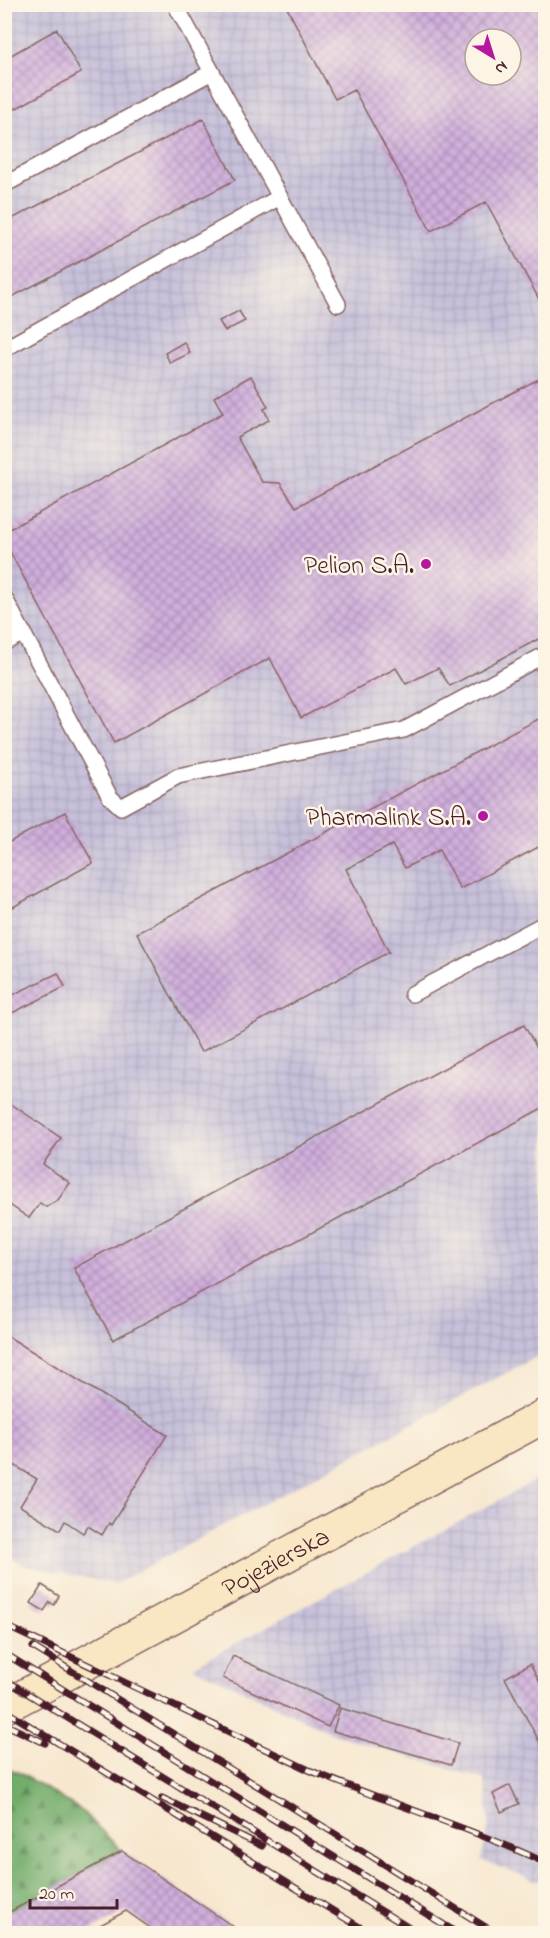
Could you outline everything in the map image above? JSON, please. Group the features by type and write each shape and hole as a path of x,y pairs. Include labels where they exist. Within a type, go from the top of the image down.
{"street":[{"name":"Pojezierska","path":"4,1707 545,1416"}],"lane":[{"path":"175,4 338,304"},
{"path":"4,185 212,72"},
{"path":"4,350 280,197"},
{"path":"4,597 110,797 121,807 178,776 404,730 546,654"},
{"path":"4,643 24,633"},
{"path":"412,994 546,923"}],"shaded area":[{"path":"4,5 545,5 545,1352 115,1584 23,1565 5,1553"},
{"path":"545,1475 545,1884 481,1860 489,1824 485,1780 334,1734 193,1667"}],"green space":[{"path":"5,1768 20,1773 81,1810 122,1851 5,1915"}],"building":[{"path":"285,4 546,4 546,312 486,202 431,231 354,90 335,99"},
{"path":"57,29 81,73 4,115 4,59"},
{"path":"203,119 235,180 4,301 4,223"},
{"path":"239,311 245,321 225,331 219,321"},
{"path":"184,342 190,353 170,363 165,353"},
{"path":"546,375 546,635 450,686 438,668 406,684 396,668 301,718 270,658 114,743 4,541 4,532 223,413 214,397 251,376 268,407 264,409 269,420 237,437 262,482 280,483 296,507"},
{"path":"546,715 546,843 460,889 439,850 405,868 392,845 346,869 389,952 201,1052 137,933"},
{"path":"65,812 93,863 4,912 4,845"},
{"path":"58,973 65,987 4,1017 4,999"},
{"path":"524,1025 546,1065 546,1106 113,1340 74,1268"},
{"path":"4,1099 61,1138 43,1164 70,1183 58,1200 46,1207 40,1203 29,1218 4,1201"},
{"path":"4,1334 167,1435 111,1525 109,1523 102,1535 88,1526 83,1533 65,1521 60,1530 20,1506 37,1479 4,1459"},
{"path":"42,1585 59,1596 54,1605 50,1602 44,1611 31,1603"},
{"path":"233,1656 339,1705 328,1727 223,1678"},
{"path":"530,1664 546,1693 546,1754 505,1678"},
{"path":"340,1708 458,1743 451,1765 333,1731"},
{"path":"510,1785 519,1804 501,1812 493,1794"},
{"path":"122,1851 244,1934 159,1934 126,1911 84,1934 4,1934 4,1915"}],"railway":[{"path":"4,1625 309,1770 546,1863"},
{"path":"33,1647 497,1934"},
{"path":"4,1653 459,1934"},
{"path":"4,1679 419,1934"},
{"path":"4,1710 371,1934"},
{"path":"4,1724 45,1743"},
{"path":"162,1798 262,1846"}],"place":[{"name":"Pelion S.A.","path":"426,564"},
{"name":"Pharmalink S.A.","path":"483,816"}]}
